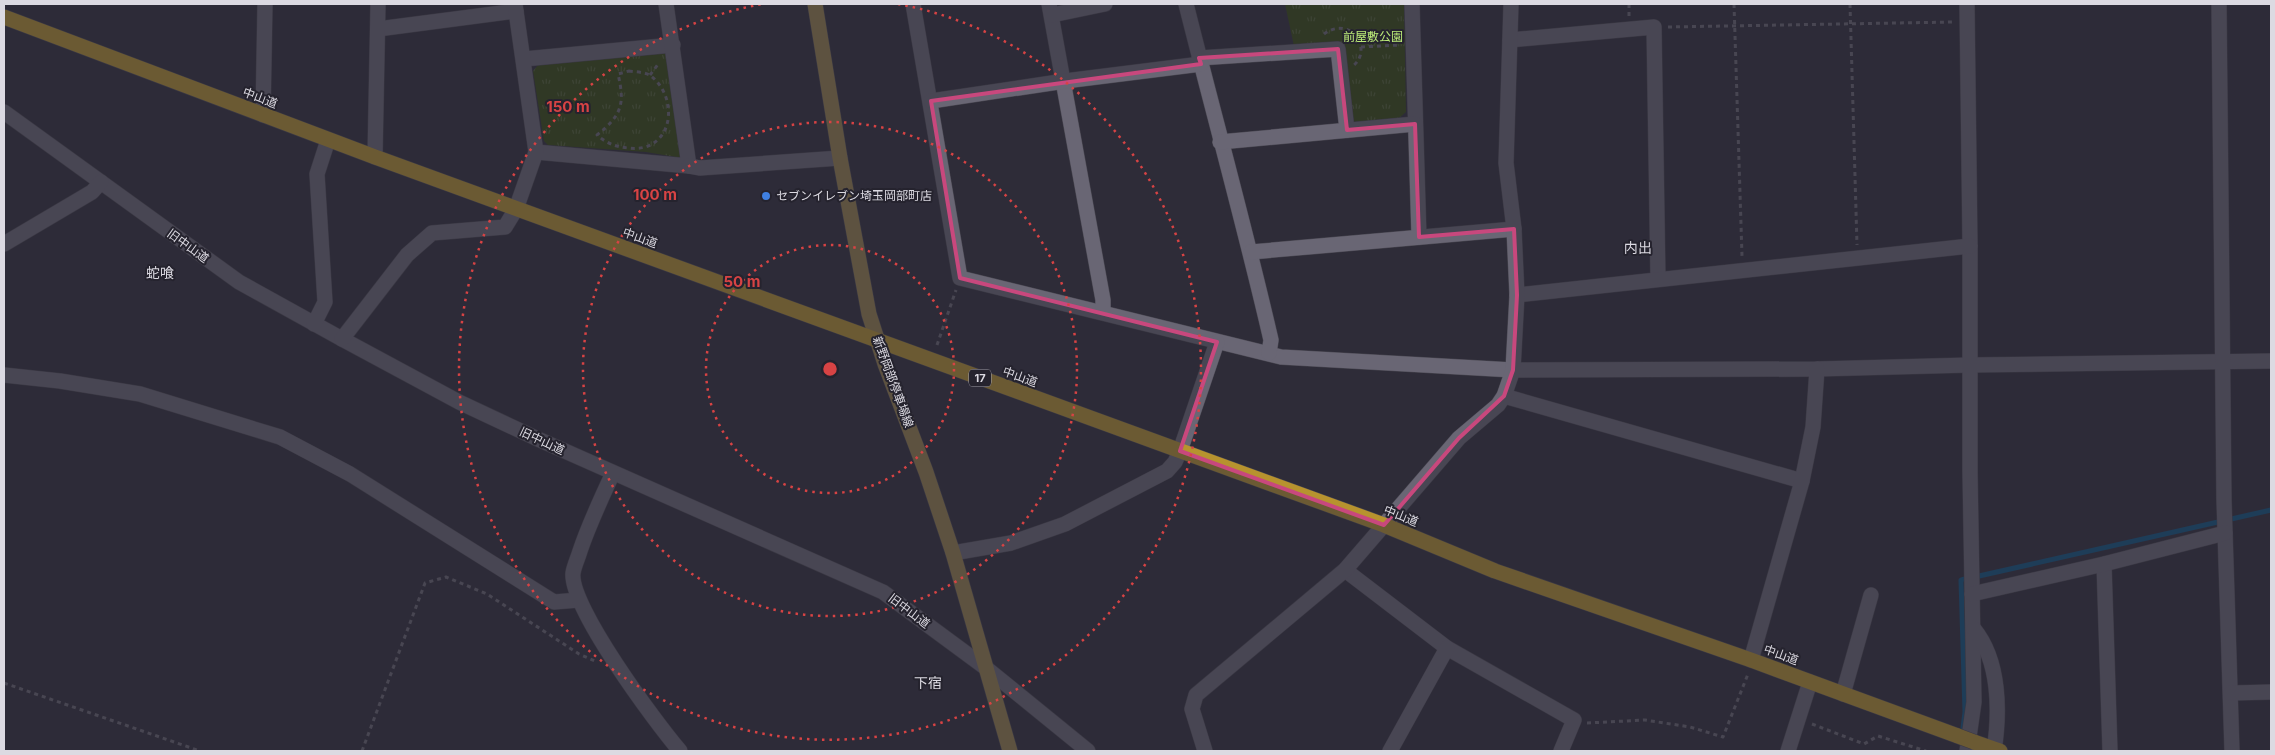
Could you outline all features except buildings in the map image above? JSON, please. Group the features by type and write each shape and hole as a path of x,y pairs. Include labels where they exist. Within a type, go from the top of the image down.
{"highway":[{"name":"中山道","path":"4,16 328,140 1384,525 1494,571 1751,660 1958,736 1970,747 1996,751"}],"main road":[{"name":"新野岡部停車場線","path":"815,4 866,302 878,342 926,472 953,553 1010,751"}],"street":[{"path":"263,115 265,4"},
{"path":"375,157 378,4"},
{"path":"666,4 690,166"},
{"path":"913,4 960,278 1281,357 1513,370 1817,369 2271,361"},
{"path":"1102,312 1103,300 1065,81 1050,9 1106,4"},
{"path":"1186,4 1220,142 1251,252 1271,340 1269,354"},
{"path":"1412,4 1419,237"},
{"path":"1205,751 1192,709 1196,695 1345,570 1459,438 1498,405 1504,396 1513,370 1517,294 1514,229 1506,162 1511,4"},
{"path":"1967,4 1974,702 1970,747"},
{"path":"2219,4 2225,533 2232,751"},
{"path":"342,339 407,255 432,232 505,227 516,209 536,152 516,7 378,30"},
{"path":"1510,40 1654,27 1658,279"},
{"path":"524,59 672,44"},
{"path":"931,101 1200,61 1338,49 1347,130"},
{"name":"旧中山道","path":"4,112 239,282 314,324 459,402 612,474 883,592 986,668 1088,751"},
{"path":"1220,142 1415,124"},
{"path":"314,324 325,302 317,174 328,140"},
{"path":"536,152 710,168 840,158"},
{"path":"6,238 92,192 101,182"},
{"path":"1251,252 1514,229"},
{"path":"1517,294 1970,246"},
{"path":"953,553 1011,543 1065,524 1167,470 1175,462 1180,451 1216,342"},
{"path":"1751,660 1802,481 1813,427 1817,369"},
{"path":"4,375 60,381 140,394 280,437 350,474 554,602 579,600"},
{"path":"1504,396 1802,481"},
{"path":"612,474 588,527 572,574 579,600 621,672 656,723 680,751"},
{"path":"1972,594 2104,564 2225,533"},
{"path":"2104,564 2110,751"},
{"path":"1345,570 1447,648 1574,720 1561,751"},
{"path":"1843,694 1870,595"},
{"path":"1973,628 1979,635 1994,668 1996,751"},
{"path":"1390,751 1447,648"},
{"path":"1788,751 1810,682"},
{"path":"2230,693 2271,692"}],"path":[{"path":"1734,4 1742,270"},
{"path":"1850,4 1858,258"},
{"path":"1654,27 1967,22"},
{"path":"1361,48 1413,44"},
{"path":"629,71 650,75 659,85 668,105 668,123 661,137 653,145 637,149 615,146 597,134 611,124 619,110 623,94 618,74 629,71"},
{"path":"937,345 960,278"},
{"path":"362,751 425,583 446,577 487,594 579,654 596,661"},
{"path":"1574,720 1583,723 1645,720 1690,727 1723,737 1748,674 1751,660"},
{"path":"4,683 200,751"},
{"path":"1799,719 1864,744 1878,736 1926,751"}],"highlighted area":[{"path":"1338,49 1347,130 1415,124 1419,237 1514,229 1517,295 1513,370 1504,396 1459,438 1384,525 1180,451 1217,342 960,278 931,101 1201,64 1199,58"}],"green space":[{"name":"前屋敷公園","path":"1285,4 1404,4 1406,112 1398,119 1350,122 1341,43 1294,46"},
{"path":"666,53 682,158 646,152 548,145 544,141 533,71 539,64"}],"waterway":[{"path":"1979,576 2271,510"},
{"path":"1963,728 1965,712 1961,580 1964,579"}],"place":[{"name":"セブンイレブン埼玉岡部町店","path":"766,196"}],"district":[{"name":"内出","path":"1638,248"},
{"name":"蛇喰","path":"160,273"},
{"name":"下宿","path":"928,683"}]}
